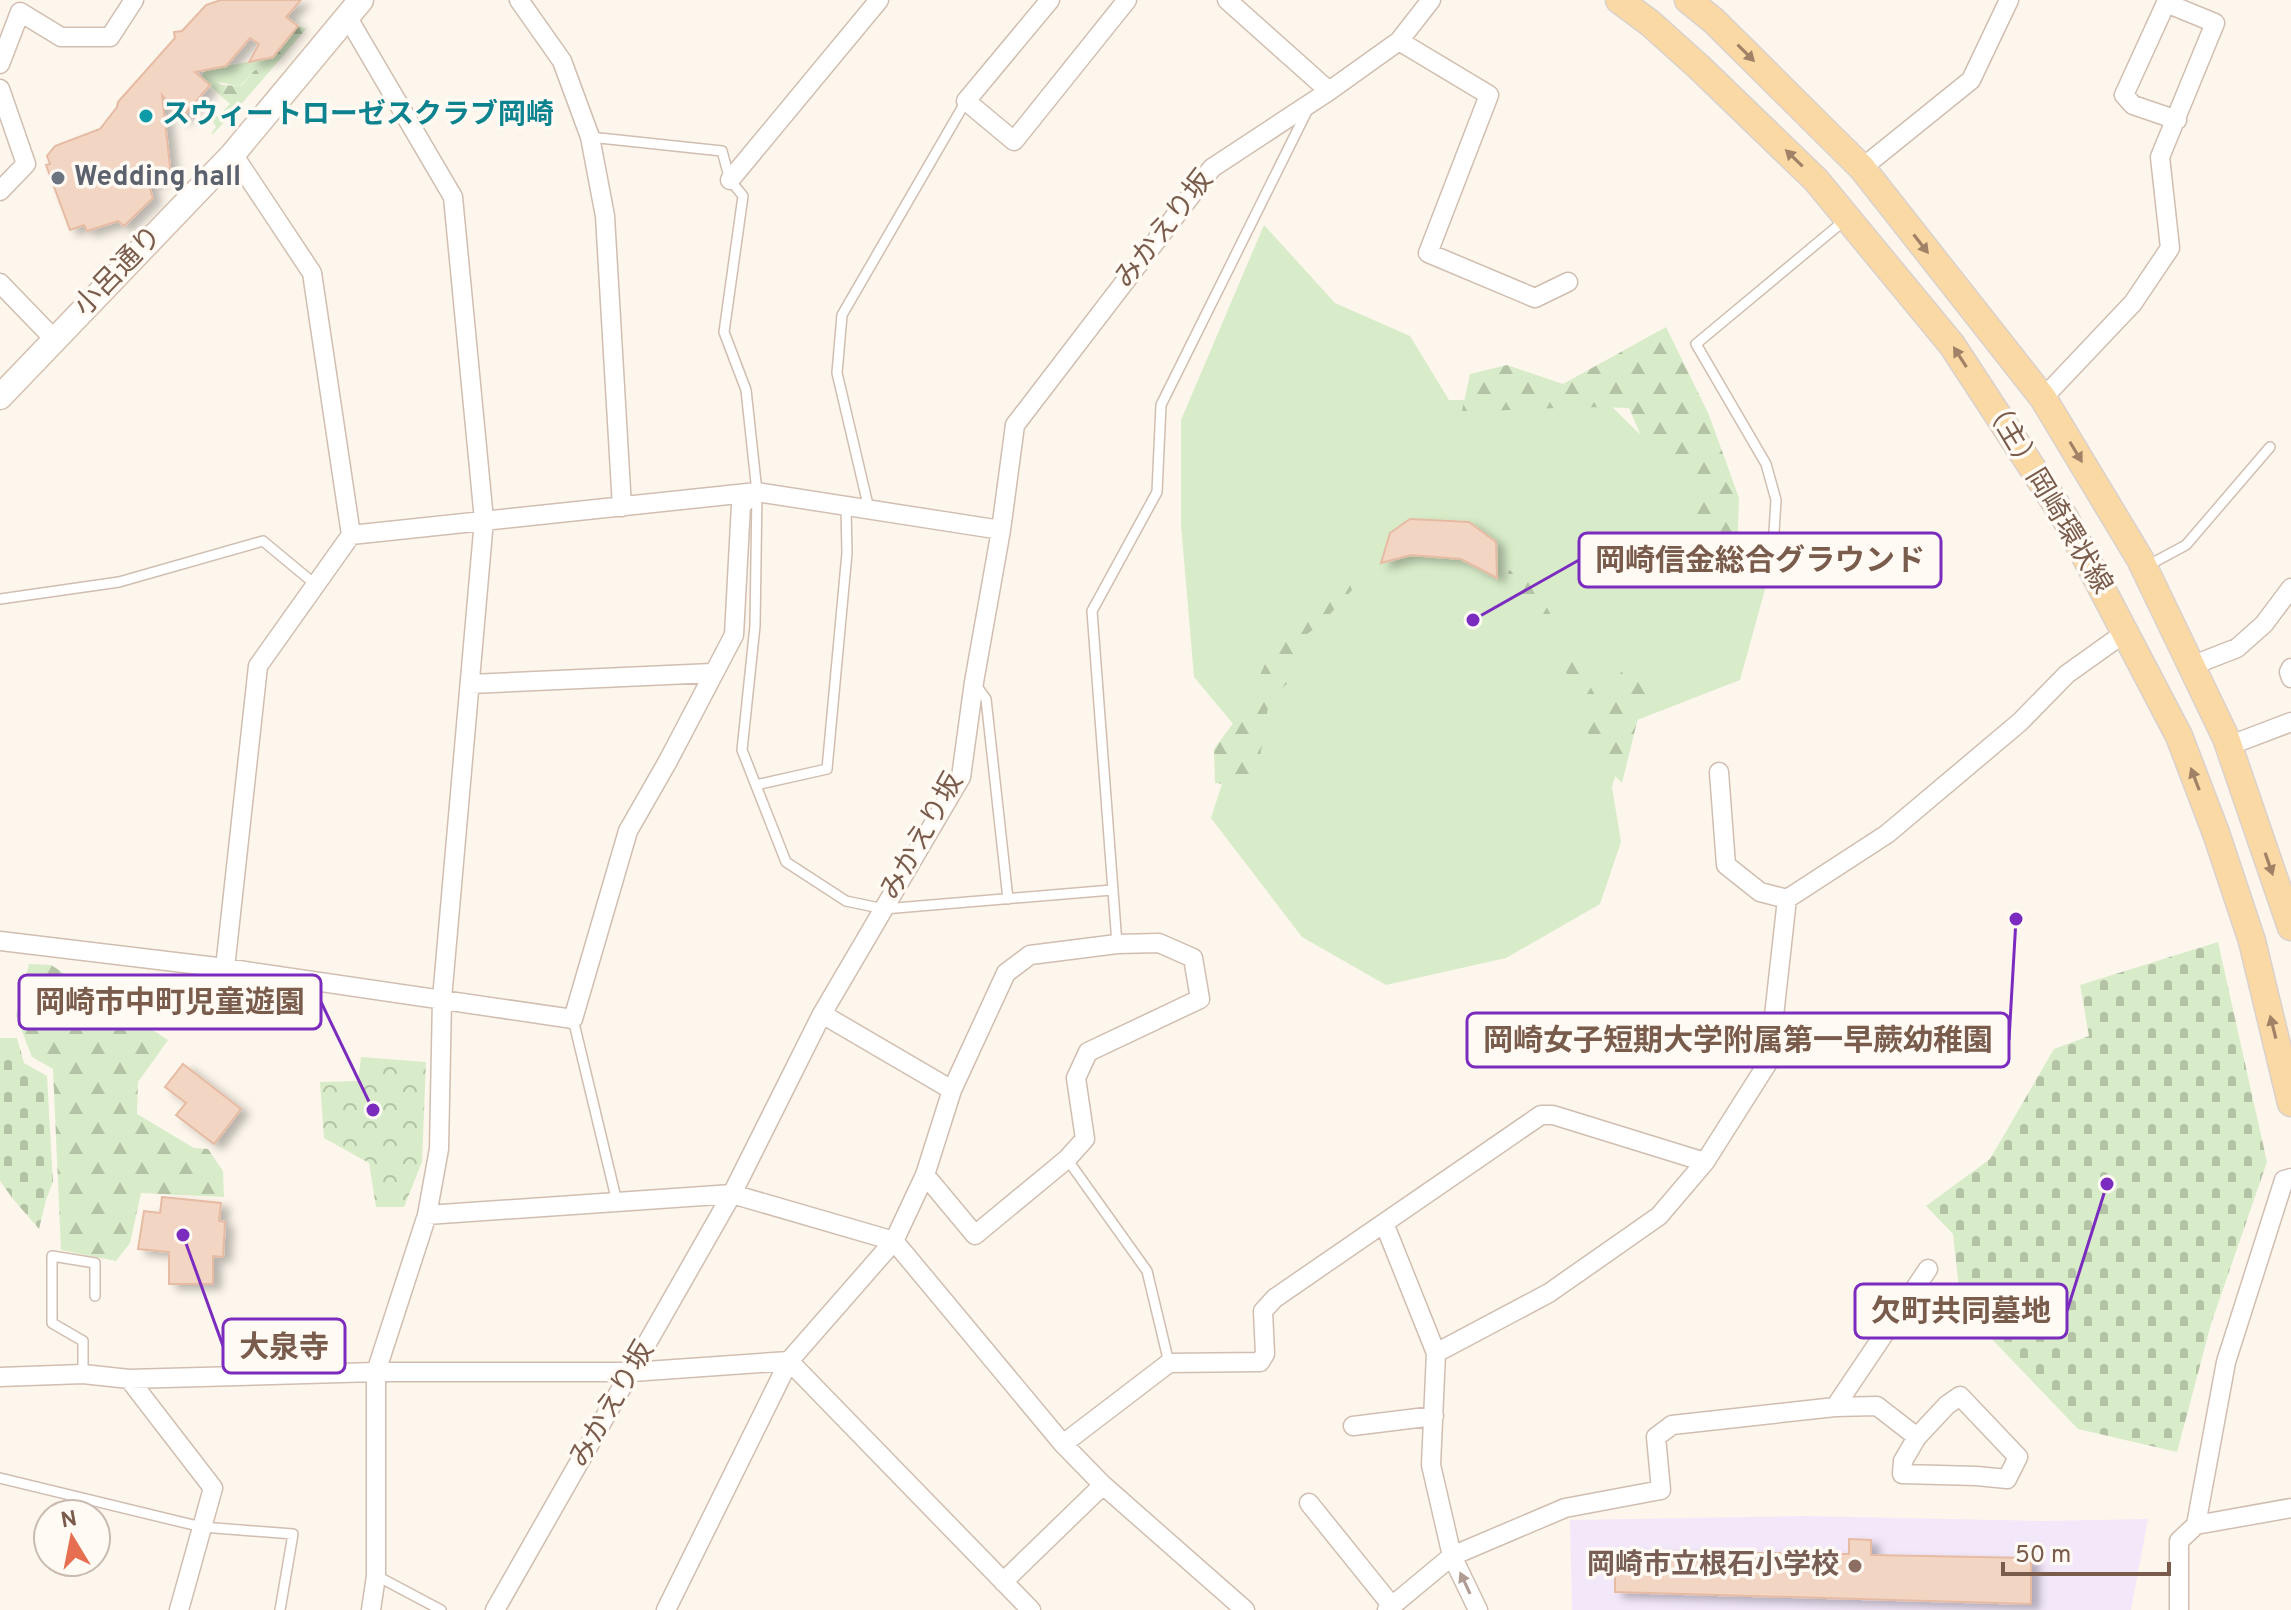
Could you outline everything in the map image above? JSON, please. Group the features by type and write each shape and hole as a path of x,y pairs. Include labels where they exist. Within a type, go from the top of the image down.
{"main road":[{"name":"（主）岡崎環状線","path":"1619,0 1700,68 1816,180 1952,345 2065,518 2179,736 2252,941 2291,1103"},
{"name":"（主）岡崎環状線","path":"1688,0 1714,21 1862,168 2043,398 2144,567 2191,666 2228,746 2291,927"}],"street":[{"path":"0,64 20,12 61,37 110,37 134,0"},
{"path":"519,0 562,61 590,137 605,216 622,507"},
{"path":"730,180 879,0"},
{"path":"1050,0 966,101 1014,141 1127,0"},
{"path":"1227,0 1329,91"},
{"name":"みかえり坂","path":"495,1610 732,1194 822,1014 961,777 1015,425 1212,168 1399,41 1431,0"},
{"path":"1862,168 1971,80 2009,0"},
{"path":"2043,398 2133,303 2170,248 2160,157 2177,120 2215,23 2166,3 2124,95 2133,105 2177,120"},
{"path":"354,9 453,197 484,520 442,999 439,1149 427,1215 376,1372 376,1576 371,1610"},
{"name":"小呂通り","path":"0,397 233,154 354,9"},
{"path":"1399,41 1489,95 1428,253 1535,298 1568,282"},
{"path":"0,89 26,164 0,191"},
{"path":"225,968 258,666 351,535 312,273 233,154"},
{"path":"0,283 54,339"},
{"path":"351,535 757,492 1001,530"},
{"path":"0,941 225,968 573,1019 628,831 734,635 741,505 757,492"},
{"path":"2191,666 2237,648 2264,624 2291,588"},
{"path":"1719,772 1726,865 1760,892 1787,899 1887,834 2020,722 2067,674 2126,632"},
{"path":"2291,668 2291,678"},
{"path":"471,684 712,673"},
{"path":"2228,746 2291,722"},
{"path":"1436,1353 1549,1293 1659,1216 1705,1162 1769,1061 1787,899"},
{"path":"666,1610 789,1361 894,1241 925,1175 952,1090 1006,973 1030,955 1117,944 1159,943 1193,958 1200,999 1088,1052 1076,1078 1085,1139 1067,1159 975,1235 925,1175"},
{"path":"822,1014 952,1090"},
{"path":"1063,1444 1169,1363 1260,1362 1265,1354 1263,1311 1275,1298 1541,1115 1553,1115 1705,1162"},
{"path":"2196,1525 2226,1362 2284,1180 2291,1178"},
{"path":"427,1215 732,1194 894,1241 1063,1444 1103,1485 1245,1610"},
{"path":"1384,1223 1436,1353 1431,1465 1452,1556 1478,1610"},
{"path":"1835,1407 1928,1269"},
{"path":"0,1377 83,1374 129,1379 376,1372 632,1372 789,1361 1031,1610"},
{"path":"129,1379 213,1488 179,1610"},
{"path":"1960,1396 2018,1457 2007,1479 1902,1474 1903,1461 1917,1437 1947,1405 1960,1396"},
{"path":"1309,1503 1390,1608 1452,1556 1565,1508 1661,1490 1656,1437 1672,1425 1835,1407 1877,1406 1917,1437"},
{"path":"1353,1426 1434,1416"},
{"path":"1003,1582 1103,1485"},
{"path":"2179,1610 2179,1541 2196,1525 2291,1508"}],"lane":[{"path":"869,509 837,373 842,315 966,101"},
{"path":"1117,944 1092,611 1157,492 1161,405 1312,102"},
{"path":"590,137 722,151 730,180 743,196 724,332 746,390 757,492 755,626 742,750 786,862 846,901 884,909 1112,890"},
{"path":"1772,564 1776,500 1766,464 1696,344 1847,218"},
{"path":"2144,567 2186,545 2270,447"},
{"path":"756,785 827,769 847,553 846,507"},
{"path":"0,599 119,582 263,541 316,585"},
{"path":"974,682 986,699 1008,899"},
{"path":"573,1019 617,1202"},
{"path":"1067,1159 1147,1271 1169,1363"},
{"path":"83,1374 83,1341 52,1323 52,1256 95,1263 95,1296"},
{"path":"0,1478 202,1527 293,1534 280,1610"},
{"path":"376,1576 441,1610"}],"shaded area":[{"name":"岡崎市立根石小学校","path":"1803,1516 2040,1521 2148,1519 2131,1610 1572,1610 1570,1520"}],"green space":[{"path":"298,26 306,29 211,134 216,127 205,105 218,117 230,104 201,81 214,80 222,85 241,86 273,57 272,52 276,53"},
{"path":"273,57 240,86 213,81 196,83 206,70"},
{"path":"1264,225 1335,303 1410,336 1449,400 1606,401 1772,564 1740,680 1632,722 1612,787 1621,842 1600,904 1506,958 1386,985 1302,937 1211,818 1239,731 1194,677 1181,525 1181,420"},
{"path":"1666,327 1709,415 1739,498 1737,554 1721,566 1688,544 1690,490 1647,450 1629,408 1462,411 1470,374 1507,365 1563,384"},
{"path":"1509,570 1533,582 1601,706 1623,669 1651,675 1653,695 1639,714 1622,783 1596,749 1565,668 1546,629 1506,582"},
{"path":"1348,579 1352,590 1321,624 1300,639 1292,679 1269,701 1260,757 1241,786 1215,783 1214,749 1248,703 1264,666 1303,612"},
{"path":"2218,942 2267,1162 2211,1324 2177,1452 2078,1429 1961,1307 1953,1234 1926,1206 1990,1159 2054,1049 2089,1036 2080,985"},
{"path":"29,964 51,965 168,1040 138,1082 137,1114 194,1148 208,1149 223,1171 224,1197 141,1193 130,1243 116,1261 61,1250 53,1069 32,1057 16,1016"},
{"path":"0,1038 17,1038 24,1063 47,1076 53,1182 39,1229 0,1181"},
{"path":"361,1057 426,1062 422,1162 404,1207 376,1207 369,1163 324,1138 320,1082 358,1081"}],"building":[{"name":"スウィートローゼスクラブ岡崎","path":"221,0 301,0 286,17 298,26 273,57 249,62 259,44 250,38 226,66 195,72 210,85 181,119 162,95 171,175 148,183 153,198 124,226 118,221 87,231 84,225 70,230 46,165 50,164 47,156 55,146 100,129 118,102 175,38 174,32 182,31 206,5"},
{"path":"1410,519 1469,522 1496,542 1497,578 1461,559 1411,555 1381,563 1390,533"},
{"path":"183,1064 241,1109 214,1144 176,1115 186,1103 165,1087"},
{"path":"162,1197 221,1203 219,1221 225,1222 223,1257 213,1256 213,1284 169,1284 169,1252 138,1249 144,1211 160,1213"},
{"path":"1849,1539 1871,1540 1871,1555 2031,1558 2031,1604 1615,1592 1615,1551 1849,1554"}],"place":[{"name":"スウィートローゼスクラブ岡崎","path":"146,116"},
{"name":"Wedding hall","path":"58,178"},
{"name":"岡崎信金総合グラウンド","path":"1473,620"},
{"name":"岡崎女子短期大学附属第一早蕨幼稚園","path":"2016,919"},
{"name":"岡崎市中町児童遊園","path":"373,1110"},
{"name":"欠町共同墓地","path":"2107,1184"},
{"name":"大泉寺","path":"183,1235"},
{"name":"岡崎市立根石小学校","path":"1855,1566"}]}
